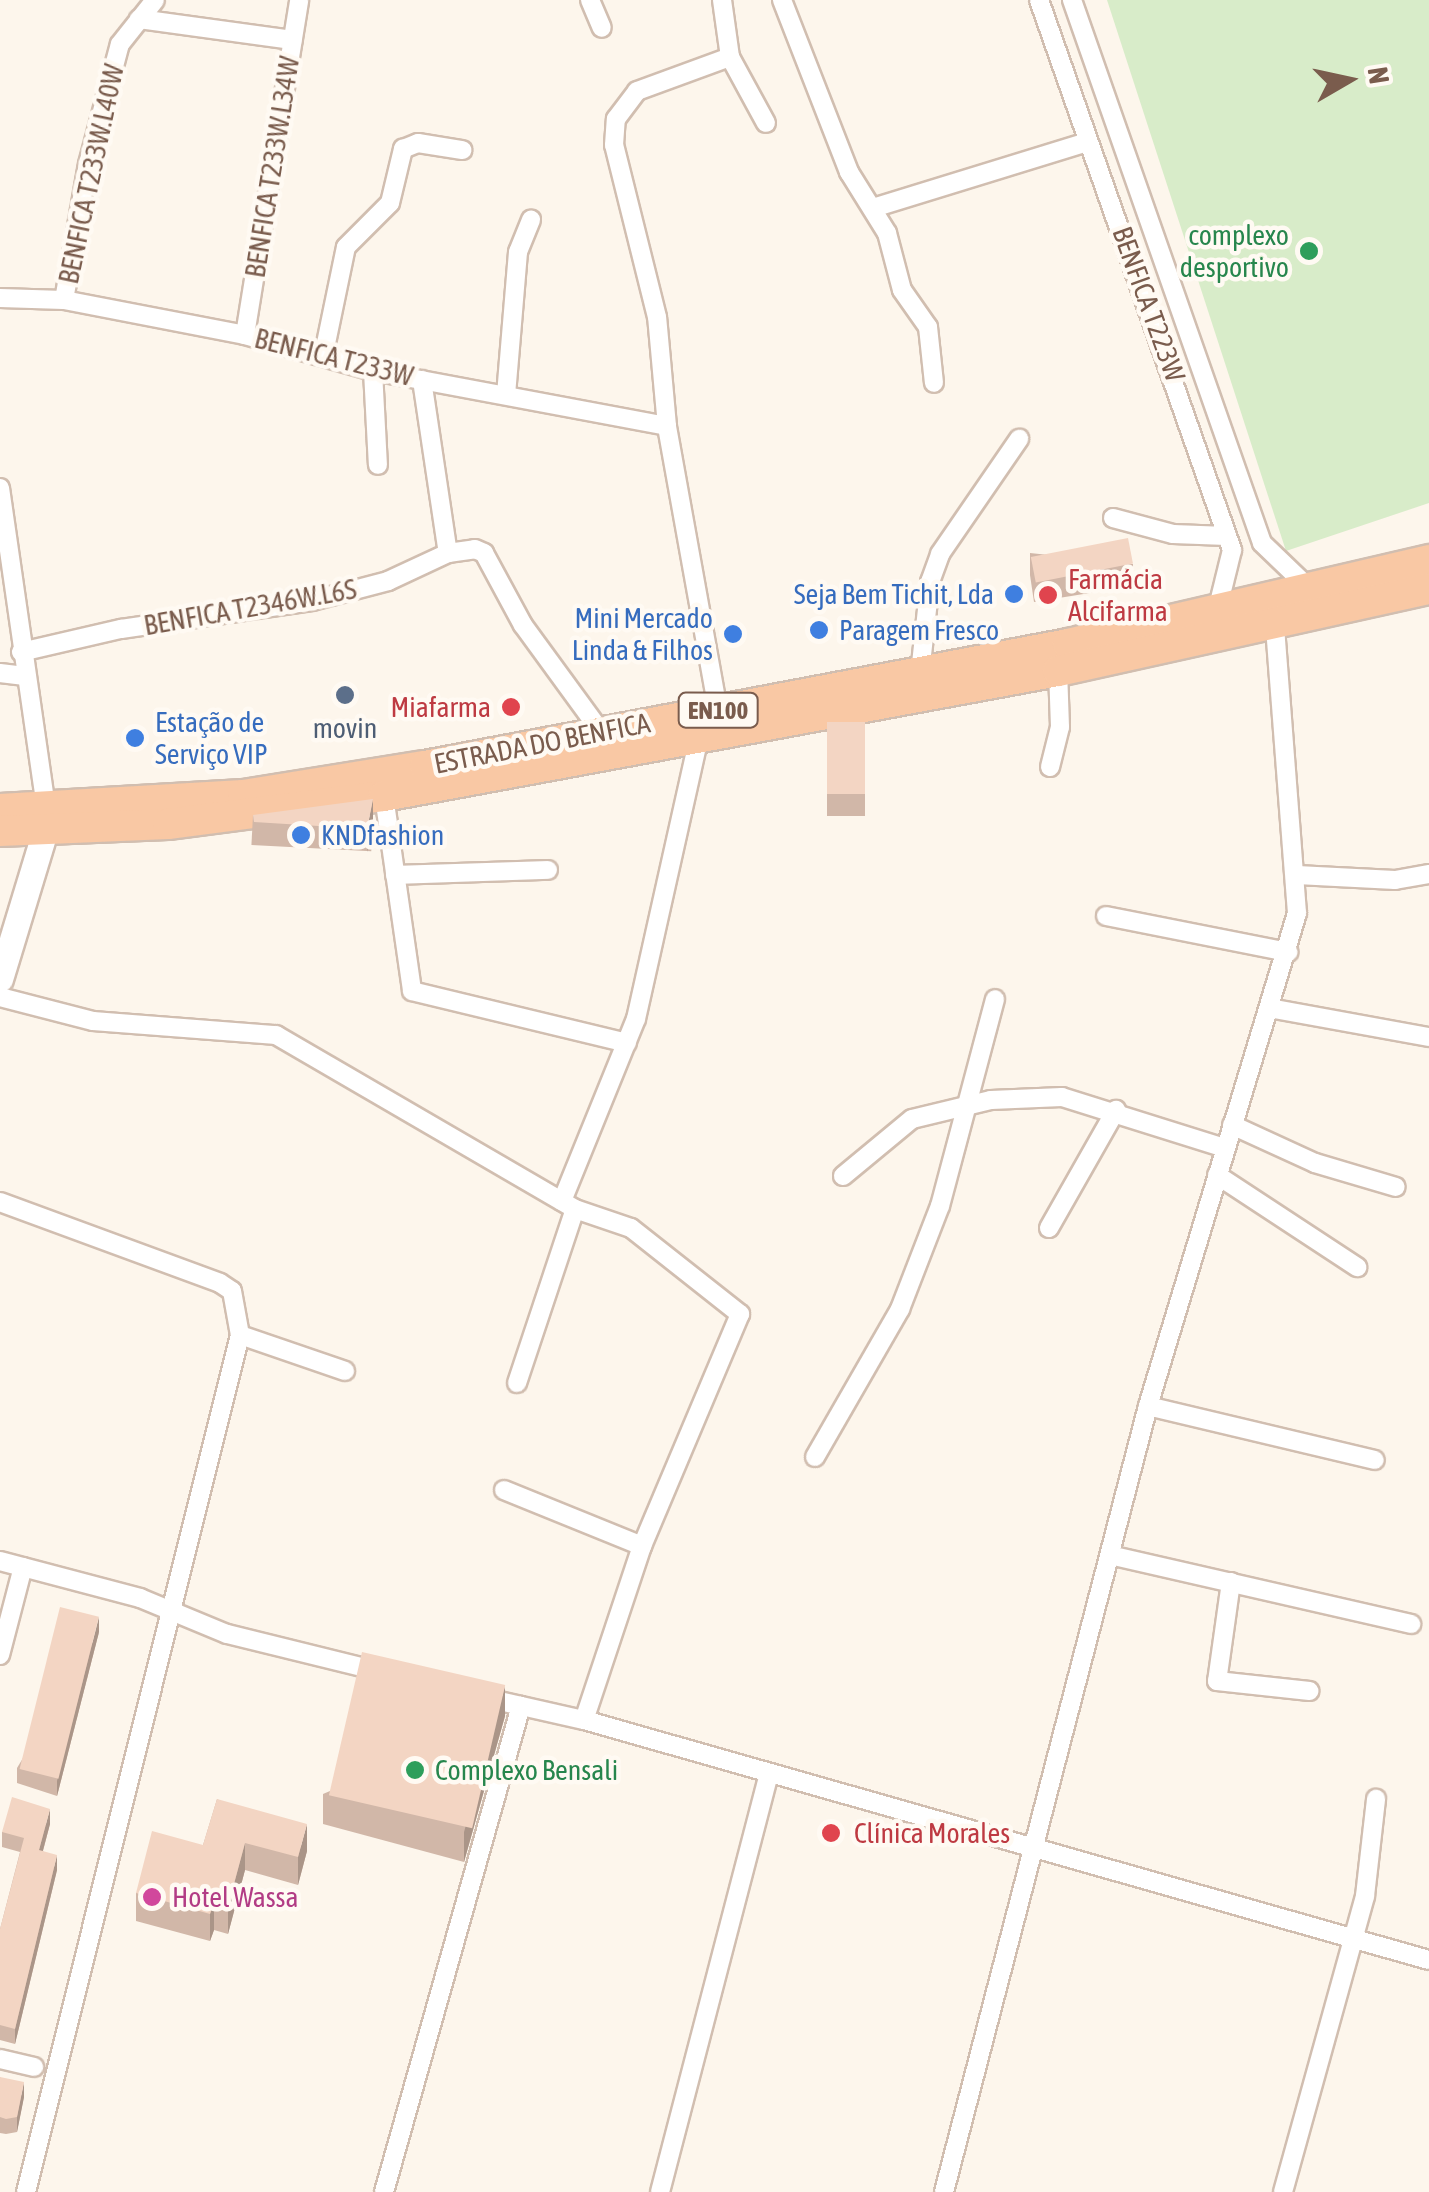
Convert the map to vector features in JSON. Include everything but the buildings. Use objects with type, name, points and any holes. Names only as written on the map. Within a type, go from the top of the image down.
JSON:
[{"type":"highway","name":"ESTRADA DO BENFICA","points":[[0,832],[45,819],[243,795],[920,673],[1217,611],[1429,560]]},
{"type":"highway","name":"ESTRADA DO BENFICA","points":[[0,808],[45,819],[168,824],[384,796],[1058,671],[1275,628],[1429,589]]},
{"type":"main road","points":[[0,979],[45,819]]},
{"type":"street","name":"BENFICA T233W.L40W","points":[[64,300],[88,164],[120,44],[155,0]]},
{"type":"street","name":"BENFICA T233W.L34W","points":[[245,334],[299,0]]},
{"type":"street","points":[[590,0],[602,28]]},
{"type":"street","points":[[722,0],[730,57],[766,123]]},
{"type":"street","points":[[782,0],[849,172],[873,208],[902,290],[928,328],[934,383]]},
{"type":"street","name":"BENFICA T223W","points":[[1039,0],[1227,536],[1230,564],[1217,611]]},
{"type":"street","points":[[1072,0],[1262,543],[1310,589]]},
{"type":"street","points":[[139,18],[293,40]]},
{"type":"street","points":[[718,710],[667,426],[657,317],[617,166],[616,119],[637,91],[730,57]]},
{"type":"street","points":[[873,208],[1088,142]]},
{"type":"street","points":[[324,353],[346,247],[390,203],[403,149],[418,143],[462,150]]},
{"type":"street","points":[[506,394],[518,252],[531,220]]},
{"type":"street","name":"BENFICA T233W","points":[[0,298],[64,300],[245,334],[324,353],[373,370],[667,426]]},
{"type":"street","points":[[373,370],[378,465]]},
{"type":"street","points":[[422,380],[448,553]]},
{"type":"street","points":[[920,673],[930,582],[981,488],[1019,439]]},
{"type":"street","points":[[0,488],[45,819]]},
{"type":"street","points":[[1113,518],[1173,534],[1227,536]]},
{"type":"street","name":"BENFICA T2346W.L6S","points":[[21,652],[121,629],[312,601],[388,581],[448,553],[475,550],[484,553],[524,625],[601,732]]},
{"type":"street","points":[[944,2192],[1114,1556],[1148,1406],[1222,1147],[1288,952],[1297,875],[1275,628]]},
{"type":"street","points":[[1050,767],[1060,727],[1058,671]]},
{"type":"street","points":[[0,672],[23,676]]},
{"type":"street","points":[[517,1384],[568,1205],[627,1042],[698,738]]},
{"type":"street","points":[[384,796],[412,991],[627,1042]]},
{"type":"street","points":[[395,874],[548,870]]},
{"type":"street","points":[[1297,875],[1394,880],[1429,874]]},
{"type":"street","points":[[1106,916],[1288,952]]},
{"type":"street","points":[[0,997],[93,1020],[276,1035],[568,1205],[631,1228],[740,1314],[642,1546],[584,1720]]},
{"type":"street","points":[[816,1457],[900,1309],[940,1206],[995,1000]]},
{"type":"street","points":[[1269,1008],[1429,1036]]},
{"type":"street","points":[[843,1176],[912,1118],[968,1110],[990,1100],[1062,1098],[1116,1110],[1222,1147]]},
{"type":"street","points":[[1049,1228],[1116,1110]]},
{"type":"street","points":[[1232,1125],[1314,1163],[1396,1187]]},
{"type":"street","points":[[1217,1174],[1357,1267]]},
{"type":"street","points":[[0,1202],[220,1283],[232,1292],[240,1335],[175,1612],[26,2192]]},
{"type":"street","points":[[240,1335],[345,1371]]},
{"type":"street","points":[[1148,1406],[1375,1460]]},
{"type":"street","points":[[504,1490],[642,1546]]},
{"type":"street","points":[[1114,1556],[1411,1624]]},
{"type":"street","points":[[0,1561],[175,1612],[227,1634],[392,1675]]},
{"type":"street","points":[[0,1655],[23,1567]]},
{"type":"street","points":[[1230,1582],[1217,1681],[1308,1691]]},
{"type":"street","points":[[466,1693],[584,1720],[768,1776],[1429,1960]]},
{"type":"street","points":[[384,2192],[520,1706]]},
{"type":"street","points":[[660,2192],[768,1776]]},
{"type":"street","points":[[1282,2192],[1365,1896],[1376,1800]]},
{"type":"street","points":[[0,2060],[34,2066]]},
{"type":"green space","name":"complexo desportivo","points":[[1107,0],[1429,0],[1429,503],[1286,551]]},
{"type":"place","name":"complexo desportivo","points":[[1309,251]]},
{"type":"place","name":"Seja Bem Tichit, Lda","points":[[1014,594]]},
{"type":"place","name":"Farmácia Alcifarma","points":[[1048,595]]},
{"type":"place","name":"Paragem Fresco","points":[[819,630]]},
{"type":"place","name":"Mini Mercado Linda & Filhos","points":[[733,634]]},
{"type":"place","name":"movin","points":[[345,695]]},
{"type":"place","name":"Miafarma","points":[[511,707]]},
{"type":"place","name":"Estação de Serviço VIP","points":[[135,738]]},
{"type":"place","name":"KNDfashion","points":[[301,835]]},
{"type":"place","name":"Complexo Bensali","points":[[415,1770]]},
{"type":"place","name":"Clínica Morales","points":[[831,1833]]},
{"type":"place","name":"Hotel Wassa","points":[[152,1897]]}]
